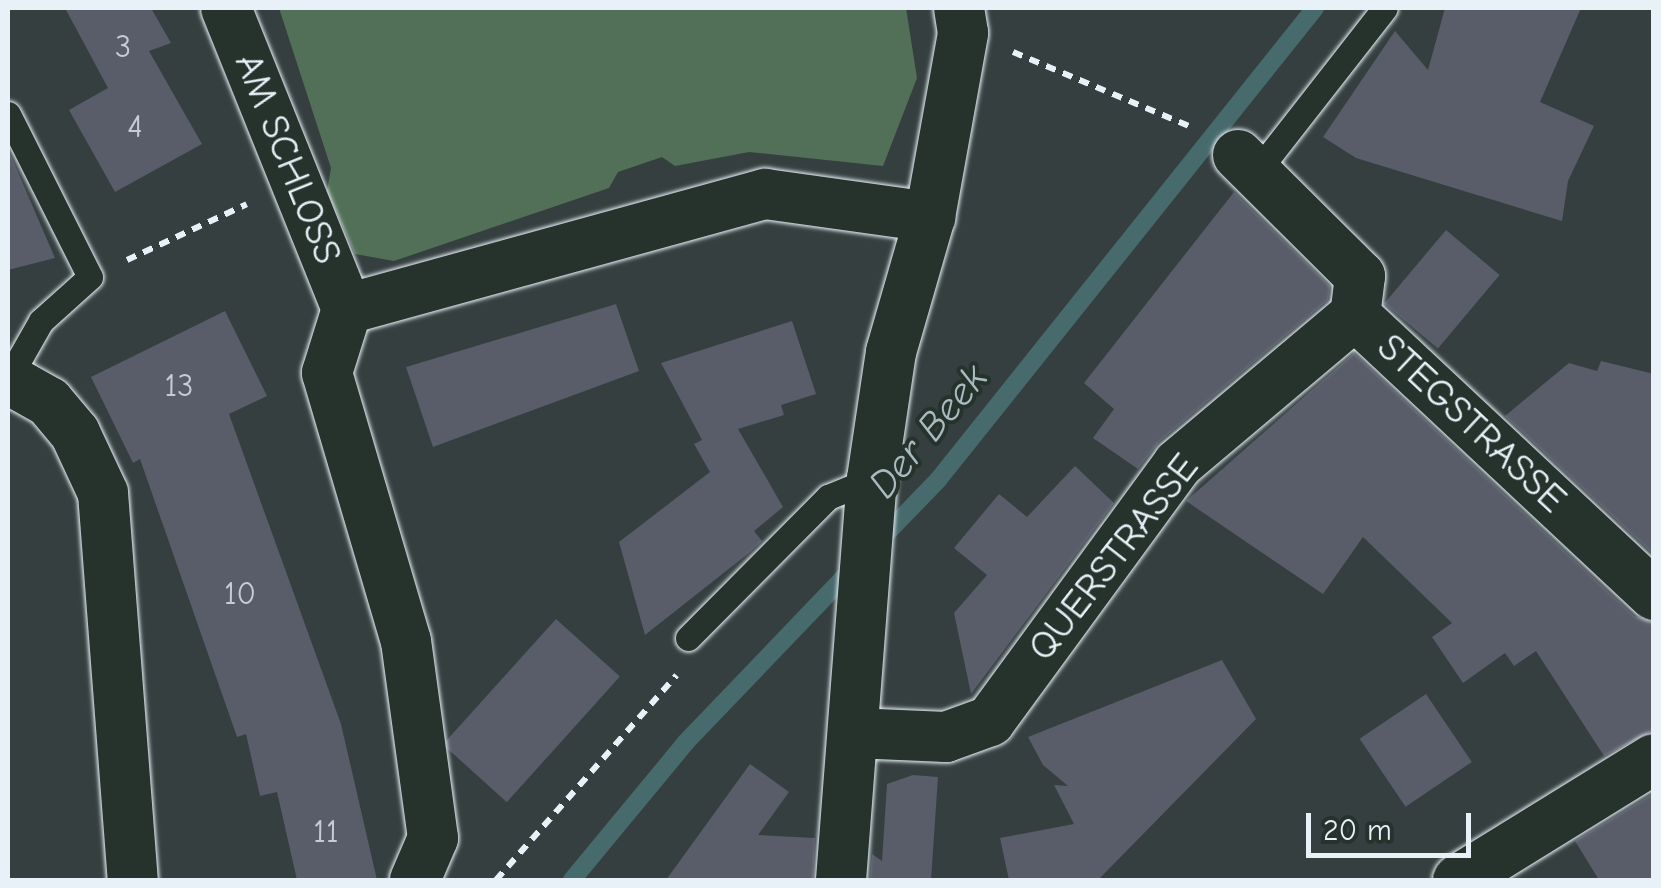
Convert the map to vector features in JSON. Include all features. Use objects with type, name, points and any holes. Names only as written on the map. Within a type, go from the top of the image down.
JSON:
[{"type":"street","name":"AM SCHLOSS","points":[[226,8],[347,310]]},
{"type":"street","points":[[841,880],[872,488],[891,352],[930,217],[961,20]]},
{"type":"street","name":"STEGSTRASSE","points":[[1248,162],[1360,276],[1355,315],[1654,595]]},
{"type":"street","points":[[416,880],[433,838],[406,641],[328,373],[347,310],[764,194],[930,217]]},
{"type":"street","name":"QUERSTRASSE","points":[[854,733],[946,736],[990,721],[1178,464],[1355,315]]},
{"type":"street","points":[[8,379],[49,402],[76,433],[103,493],[133,880]]},
{"type":"street","points":[[1458,880],[1654,759]]},
{"type":"lane","points":[[1248,162],[1386,8]]},
{"type":"lane","points":[[8,114],[90,278],[41,322],[8,379]]},
{"type":"lane","points":[[688,638],[828,497],[872,488]]},
{"type":"path","points":[[961,20],[1172,114]]},
{"type":"path","points":[[143,253],[206,220]]},
{"type":"path","points":[[496,880],[688,663],[688,638]]},
{"type":"green space","points":[[279,8],[906,8],[917,78],[883,166],[749,152],[675,166],[662,157],[618,172],[609,188],[394,261],[355,254],[327,191],[331,168]]},
{"type":"building","points":[[65,8],[151,8],[171,43],[149,51],[202,144],[115,192],[69,110],[108,88]]},
{"type":"building","points":[[1445,8],[1581,8],[1540,102],[1594,126],[1568,181],[1562,221],[1356,158],[1323,137],[1395,31],[1428,70]]},
{"type":"building","points":[[8,149],[55,258],[8,270]]},
{"type":"building","points":[[1234,192],[1330,286],[1328,300],[1159,442],[1138,469],[1093,438],[1114,409],[1084,383]]},
{"type":"building","points":[[1446,230],[1500,275],[1438,349],[1384,304]]},
{"type":"building","points":[[616,304],[639,371],[433,447],[406,367]]},
{"type":"building","points":[[225,311],[267,396],[229,414],[341,724],[377,880],[297,880],[277,792],[260,796],[246,734],[237,737],[140,459],[133,463],[91,377]]},
{"type":"building","points":[[792,321],[816,394],[781,405],[784,415],[738,429],[783,507],[754,531],[762,541],[645,635],[619,542],[710,472],[694,444],[702,440],[661,363]]},
{"type":"building","points":[[1354,353],[1634,616],[1654,623],[1654,730],[1604,756],[1536,651],[1514,666],[1505,653],[1463,683],[1432,637],[1452,623],[1363,537],[1323,594],[1186,501]]},
{"type":"building","points":[[1601,361],[1654,374],[1654,555],[1505,416],[1569,363],[1597,371]]},
{"type":"building","points":[[1075,466],[1114,503],[971,694],[954,613],[987,575],[954,548],[999,494],[1027,517]]},
{"type":"building","points":[[556,619],[620,677],[507,802],[443,745]]},
{"type":"building","points":[[1222,660],[1256,719],[1098,880],[1009,880],[1000,838],[1074,824],[1054,785],[1068,786],[1043,765],[1028,737]]},
{"type":"building","points":[[1426,694],[1472,762],[1406,807],[1360,739]]},
{"type":"building","points":[[750,764],[789,792],[758,835],[815,838],[813,880],[666,880]]},
{"type":"building","points":[[913,775],[938,777],[931,880],[870,880],[872,854],[882,861],[887,784]]},
{"type":"building","points":[[1654,793],[1654,880],[1599,880],[1575,841]]},
{"type":"waterway","name":"Der Beek","points":[[877,543],[938,480],[1315,8]]},
{"type":"waterway","name":"Der Beek","points":[[572,880],[686,742],[852,569]]}]
